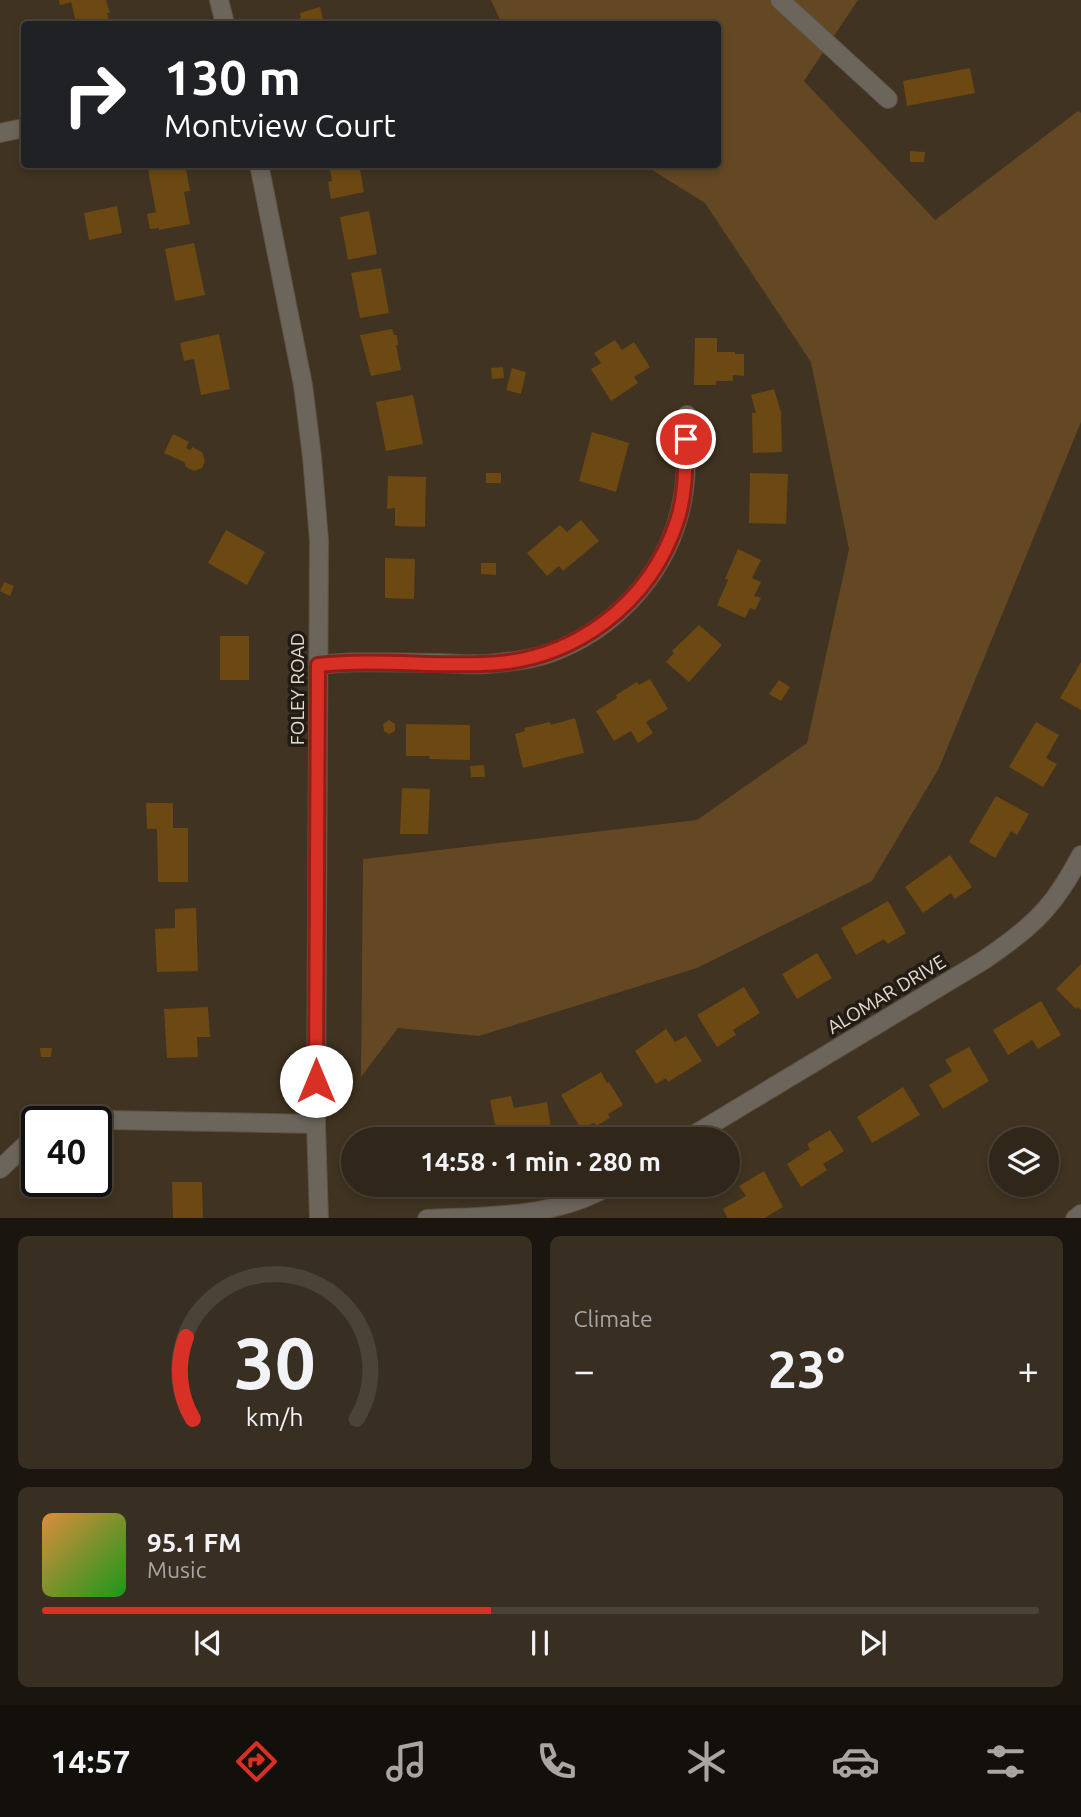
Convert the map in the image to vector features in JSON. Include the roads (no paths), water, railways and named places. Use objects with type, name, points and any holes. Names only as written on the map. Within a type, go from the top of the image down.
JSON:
[{"type":"street","points":[[219,0],[224,21]]},
{"type":"street","points":[[780,0],[888,99]]},
{"type":"street","points":[[0,133],[21,129]]},
{"type":"street","name":"FOLEY ROAD","points":[[260,168],[303,385],[318,540],[316,1124],[319,1218]]},
{"type":"street","points":[[318,665],[348,662],[484,664],[520,661],[550,653],[580,639],[608,621],[633,599],[653,573],[668,546],[679,516],[685,486],[687,415]]},
{"type":"street","name":"ALOMAR DRIVE","points":[[707,1127],[1013,940],[1040,915],[1061,890],[1081,855]]},
{"type":"street","points":[[112,1119],[316,1124]]},
{"type":"street","points":[[0,1169],[21,1149]]},
{"type":"street","points":[[453,1218],[537,1212],[586,1197]]}]
